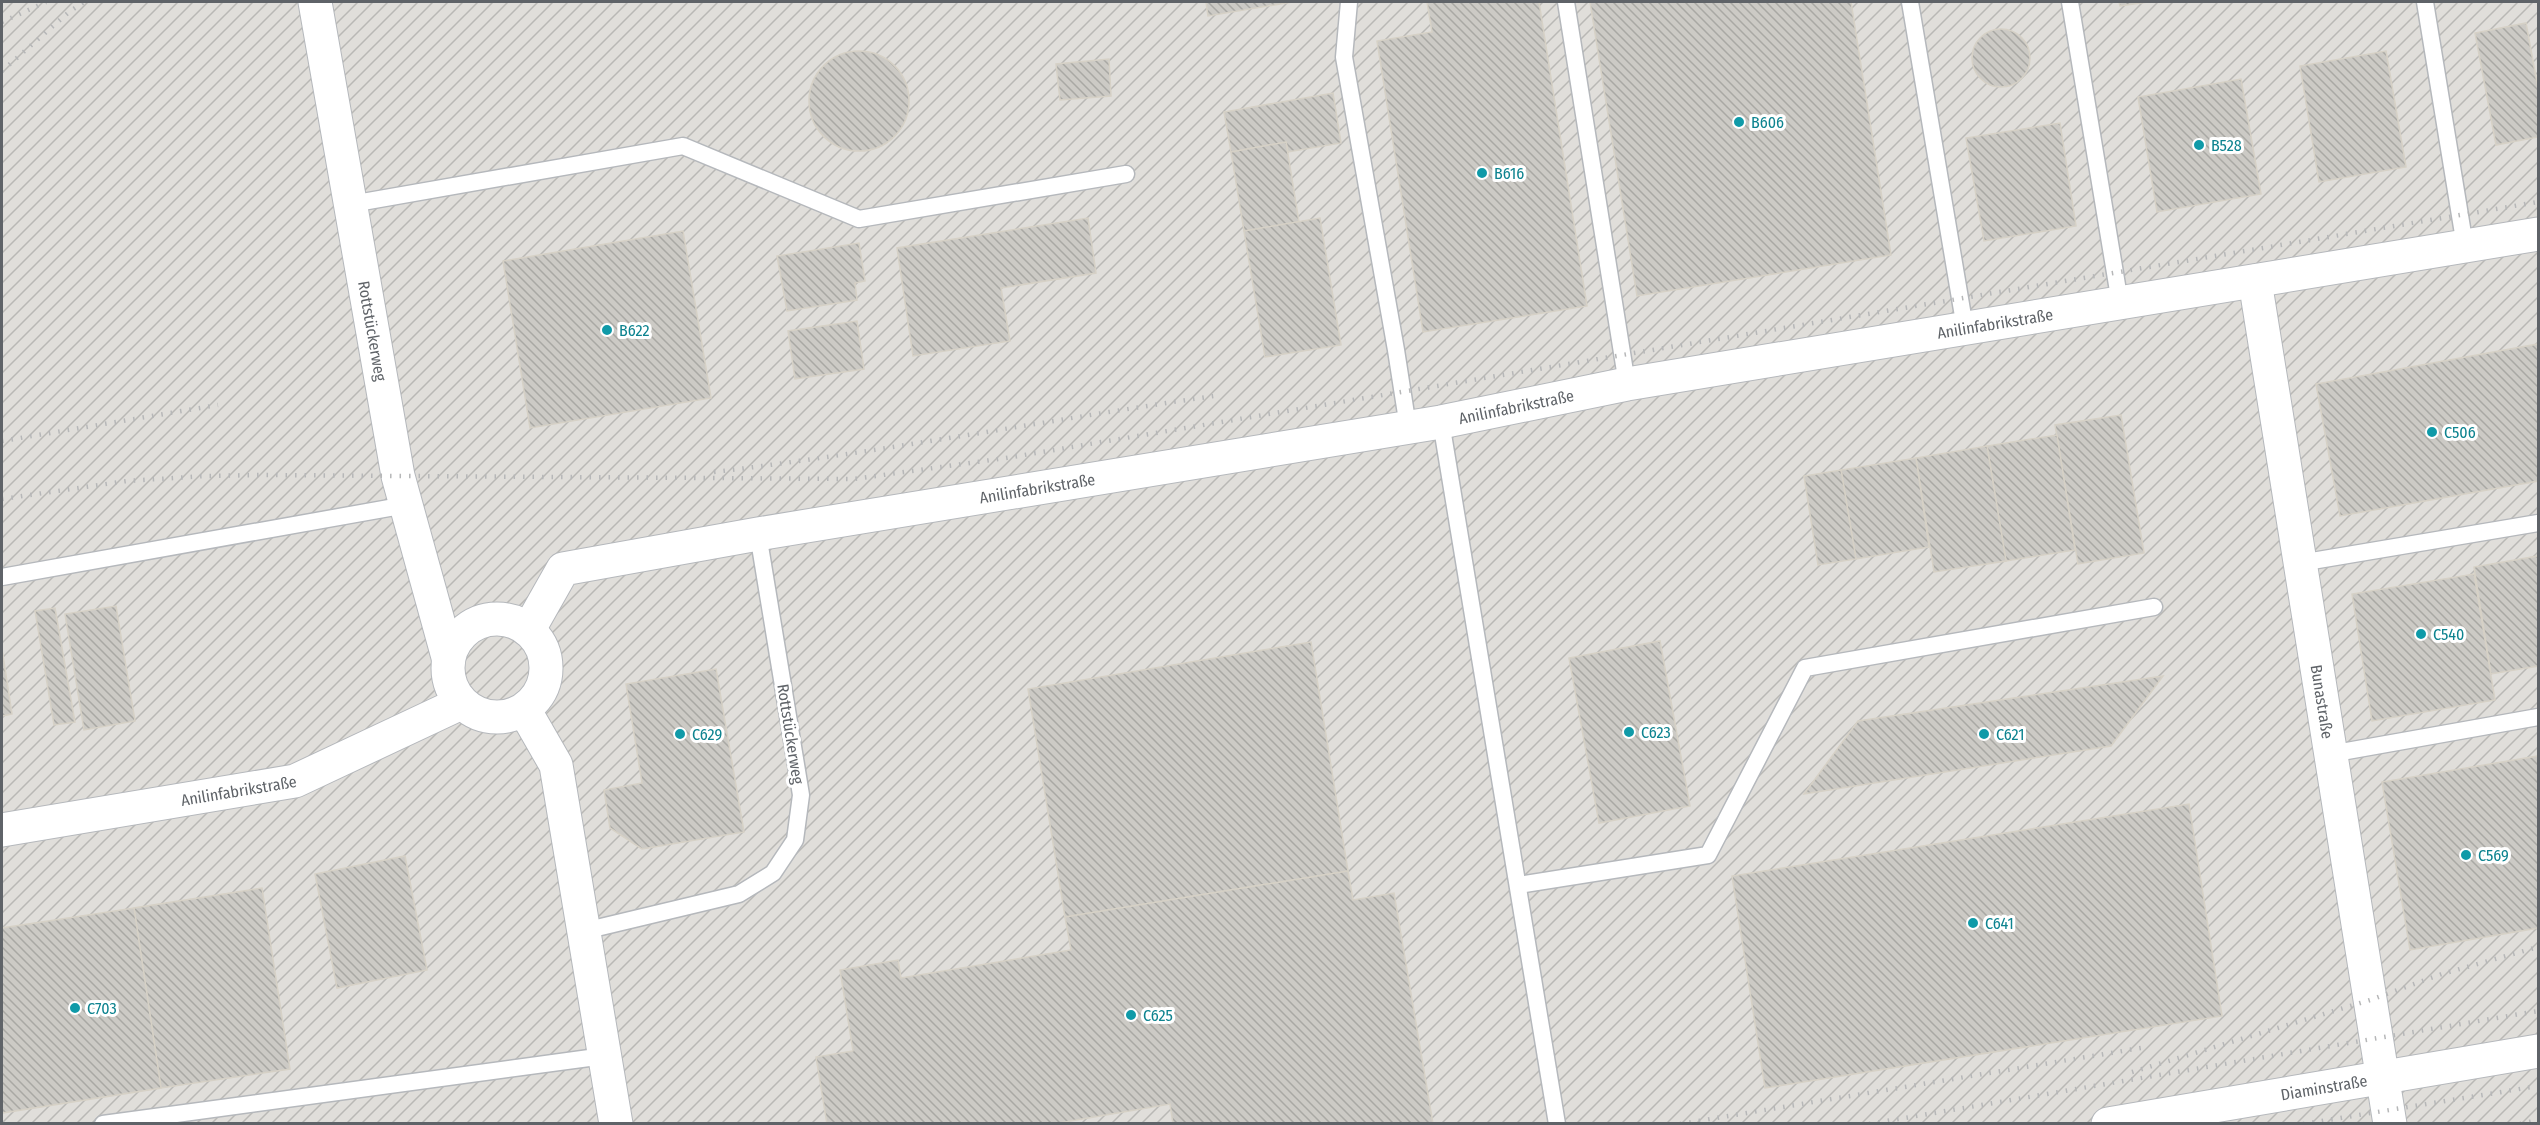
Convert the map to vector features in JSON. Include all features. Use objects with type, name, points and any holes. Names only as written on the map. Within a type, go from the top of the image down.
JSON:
[{"type":"street","name":"Rottstückerweg","points":[[315,2],[398,476],[448,657]]},
{"type":"street","name":"Anilinfabrikstraße","points":[[529,629],[563,569],[758,534],[1442,422],[1627,384],[2538,234]]},
{"type":"street","name":"Bunastraße","points":[[2255,280],[2390,1124]]},
{"type":"street","points":[[491,618],[511,620],[529,629],[543,648],[548,671],[541,694],[525,711],[503,719],[480,716],[461,704],[449,682],[448,657],[456,639],[472,625],[491,618]]},
{"type":"street","name":"Anilinfabrikstraße","points":[[2,830],[295,781],[461,704]]},
{"type":"street","points":[[525,711],[556,765],[616,1124]]},
{"type":"street","name":"Diaminstraße","points":[[2108,1124],[2538,1051]]},
{"type":"lane","points":[[1349,2],[1344,57],[1408,427]]},
{"type":"lane","points":[[1566,2],[1627,384]]},
{"type":"lane","points":[[1910,2],[1965,328]]},
{"type":"lane","points":[[2070,2],[2120,303]]},
{"type":"lane","points":[[2425,2],[2465,246]]},
{"type":"lane","points":[[351,204],[683,146],[859,219],[1126,174]]},
{"type":"lane","points":[[1442,422],[1557,1124]]},
{"type":"lane","points":[[2,577],[406,505]]},
{"type":"lane","points":[[2300,563],[2538,523]]},
{"type":"lane","name":"Rottstückerweg","points":[[584,931],[739,894],[772,873],[795,840],[801,795],[758,534]]},
{"type":"lane","points":[[1518,885],[1708,855],[1805,668],[2154,607]]},
{"type":"lane","points":[[2330,754],[2538,717]]},
{"type":"lane","points":[[102,1124],[604,1056]]},
{"type":"shaded area","points":[[2,2],[2538,2],[2538,1123],[2,1123]]},
{"type":"building","points":[[1206,2],[1292,2],[1208,16]]},
{"type":"building","name":"B616","points":[[1427,2],[1539,2],[1587,306],[1423,332],[1377,41],[1432,32]]},
{"type":"building","name":"B606","points":[[1590,2],[1851,2],[1891,255],[1637,296]]},
{"type":"building","points":[[2119,2],[2148,2],[2120,6]]},
{"type":"building","points":[[2526,23],[2538,88],[2538,137],[2496,145],[2475,33]]},
{"type":"building","points":[[2001,29],[2012,31],[2022,37],[2028,47],[2030,58],[2028,69],[2022,79],[2012,85],[2001,87],[1990,85],[1980,79],[1974,69],[1972,58],[1974,47],[1980,37],[1990,31]]},
{"type":"building","points":[[859,51],[878,55],[894,66],[905,82],[909,101],[905,120],[894,136],[878,147],[859,151],[840,147],[824,136],[813,120],[809,101],[813,82],[824,66],[840,55]]},
{"type":"building","points":[[2386,51],[2406,167],[2319,182],[2300,66]]},
{"type":"building","points":[[1109,59],[1111,96],[1060,100],[1056,64]]},
{"type":"building","name":"B528","points":[[2241,79],[2261,194],[2157,212],[2138,97]]},
{"type":"building","points":[[1333,93],[1341,143],[1288,152],[1286,142],[1231,152],[1224,112]]},
{"type":"building","points":[[2060,123],[2076,226],[1984,241],[1966,138]]},
{"type":"building","points":[[1286,142],[1299,222],[1244,231],[1231,152]]},
{"type":"building","points":[[1088,218],[1096,273],[1001,288],[1010,341],[913,356],[897,248]]},
{"type":"building","points":[[1320,218],[1341,345],[1265,357],[1244,231]]},
{"type":"building","name":"B622","points":[[683,231],[711,398],[530,428],[503,261]]},
{"type":"building","points":[[859,243],[865,281],[855,283],[857,300],[787,311],[777,256]]},
{"type":"building","points":[[857,321],[864,369],[795,379],[788,331]]},
{"type":"building","name":"C506","points":[[2538,344],[2538,481],[2340,516],[2316,384]]},
{"type":"building","points":[[2121,415],[2144,553],[2078,564],[2055,425]]},
{"type":"building","points":[[2057,435],[2075,550],[2006,561],[1987,446]]},
{"type":"building","points":[[1987,446],[2006,561],[1934,572],[1916,458]]},
{"type":"building","points":[[1916,458],[1929,547],[1856,559],[1841,470]]},
{"type":"building","points":[[1841,470],[1856,559],[1818,565],[1804,476]]},
{"type":"building","points":[[2538,556],[2538,666],[2491,674],[2474,567]]},
{"type":"building","name":"C540","points":[[2474,574],[2495,700],[2372,721],[2352,594]]},
{"type":"building","points":[[116,606],[135,721],[84,730],[65,614]]},
{"type":"building","points":[[55,608],[75,722],[54,725],[35,611]]},
{"type":"building","name":"C623","points":[[1660,641],[1690,806],[1599,823],[1569,658]]},
{"type":"building","points":[[1311,642],[1348,871],[1065,917],[1028,689]]},
{"type":"building","points":[[2,649],[12,714],[2,716]]},
{"type":"building","name":"C629","points":[[716,669],[744,832],[642,849],[610,828],[604,790],[642,783],[626,684]]},
{"type":"building","name":"C621","points":[[2163,676],[2111,746],[1804,794],[1858,721]]},
{"type":"building","name":"C569","points":[[2538,756],[2538,928],[2410,950],[2382,782]]},
{"type":"building","name":"C641","points":[[2189,804],[2222,1016],[1765,1088],[1732,876]]},
{"type":"building","points":[[405,856],[427,970],[337,988],[315,874]]},
{"type":"building","name":"C625","points":[[1348,871],[1353,900],[1394,893],[1433,1124],[1173,1124],[1170,1104],[1053,1124],[827,1124],[816,1057],[853,1051],[840,970],[898,960],[901,978],[1071,950],[1065,917]]},
{"type":"building","name":"C703","points":[[262,888],[290,1069],[161,1088],[134,908]]},
{"type":"building","name":"C703","points":[[134,908],[161,1088],[2,1113],[2,928]]},
{"type":"railway","points":[[2,22],[46,2]]},
{"type":"railway","points":[[2,71],[69,12],[84,2]]},
{"type":"railway","points":[[2,499],[127,481],[205,476],[854,479],[1006,458],[2538,202]]},
{"type":"railway","points":[[714,472],[841,455],[1221,395]]},
{"type":"railway","points":[[2,441],[218,405]]},
{"type":"railway","points":[[2132,1072],[2370,1000],[2442,974],[2538,947]]},
{"type":"railway","points":[[1869,1124],[2538,1011]]},
{"type":"railway","points":[[1680,1124],[2141,1048]]},
{"type":"railway","points":[[2303,1124],[2538,1086]]},
{"type":"railway","points":[[2520,1124],[2538,1120]]},
{"type":"place","name":"B606","points":[[1739,122]]},
{"type":"place","name":"B528","points":[[2199,145]]},
{"type":"place","name":"B616","points":[[1482,173]]},
{"type":"place","name":"B622","points":[[607,330]]},
{"type":"place","name":"C506","points":[[2432,432]]},
{"type":"place","name":"C540","points":[[2421,634]]},
{"type":"place","name":"C623","points":[[1629,732]]},
{"type":"place","name":"C629","points":[[680,734]]},
{"type":"place","name":"C621","points":[[1984,734]]},
{"type":"place","name":"C569","points":[[2466,855]]},
{"type":"place","name":"C641","points":[[1973,923]]},
{"type":"place","name":"C703","points":[[75,1008]]},
{"type":"place","name":"C625","points":[[1131,1015]]}]
